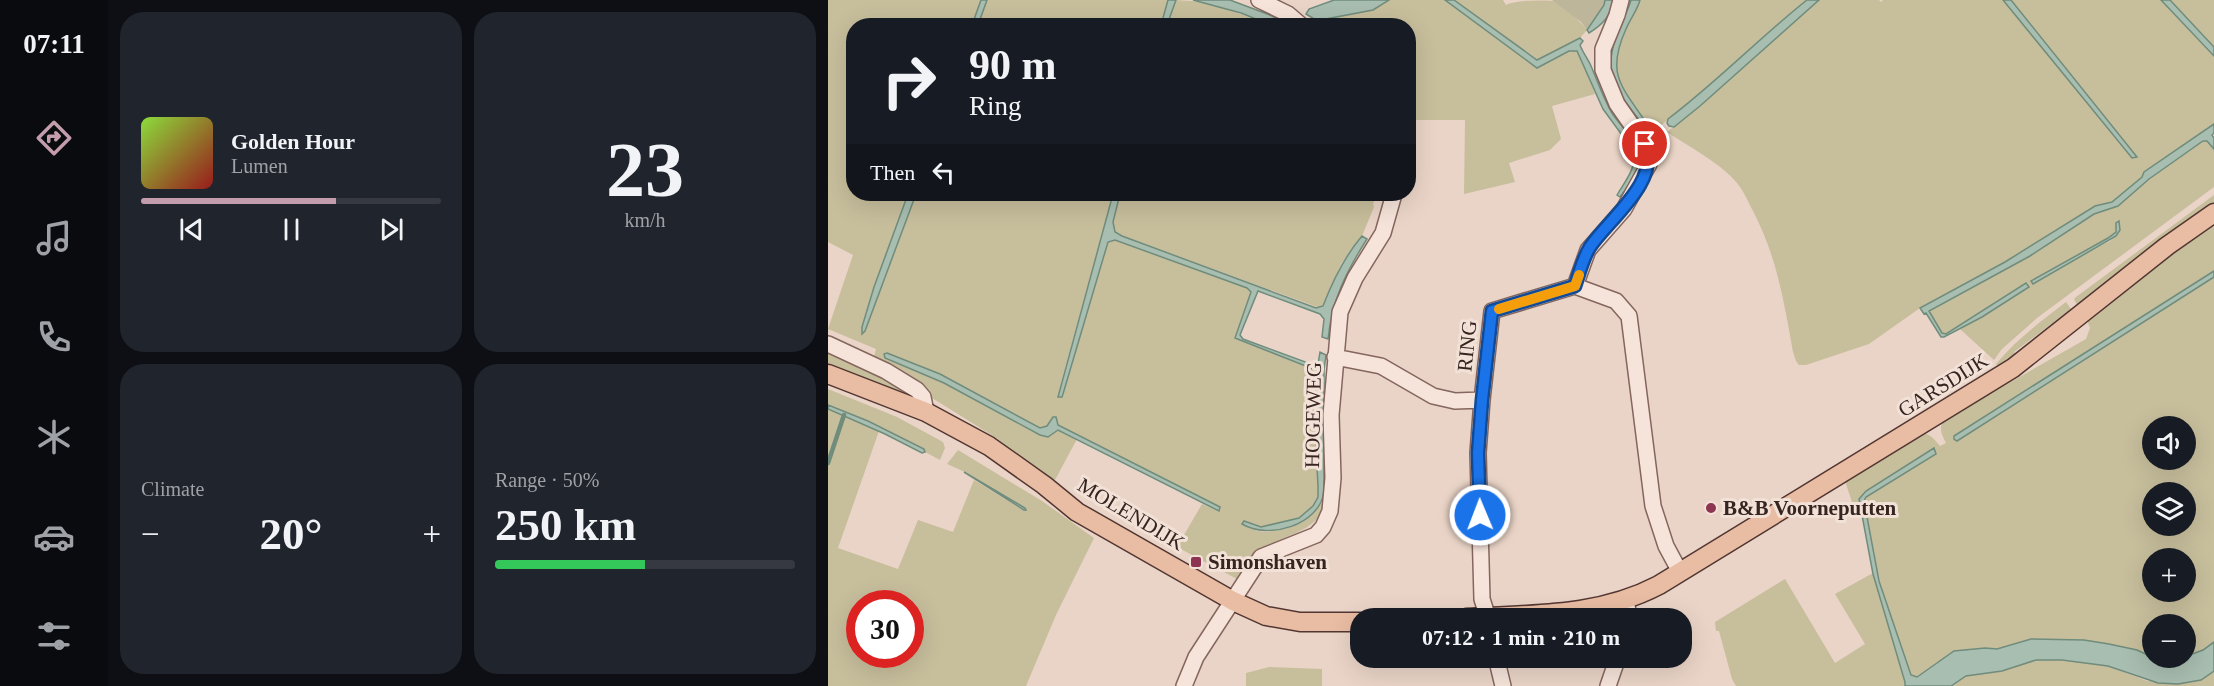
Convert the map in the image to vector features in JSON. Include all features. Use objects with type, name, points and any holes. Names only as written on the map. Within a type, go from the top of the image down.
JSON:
[{"type":"main road","name":"GARSDIJK","points":[[1680,572],[2013,368],[2167,246],[2214,213]]},
{"type":"main road","name":"MOLENDIJK","points":[[828,374],[927,412],[988,446],[1044,485],[1077,512],[1233,601],[1266,616],[1300,622],[1350,622]]},
{"type":"main road","points":[[1593,608],[1641,594],[1680,572]]},
{"type":"street","points":[[1259,0],[1293,18]]},
{"type":"street","points":[[1621,0],[1603,49],[1603,70],[1617,104],[1650,154],[1649,164],[1624,208],[1588,250],[1575,286],[1616,301],[1629,316],[1653,506],[1666,546],[1680,572]]},
{"type":"street","name":"HOGEWEG","points":[[1233,601],[1260,557],[1316,535],[1323,528],[1330,511],[1334,478],[1331,415],[1340,312],[1355,278],[1383,233],[1392,201]]},
{"type":"street","name":"RING","points":[[1485,608],[1482,599],[1478,453],[1492,311],[1575,286]]},
{"type":"street","points":[[828,344],[886,371],[917,390],[923,397],[927,412]]},
{"type":"street","points":[[1335,357],[1380,366],[1433,396],[1455,401],[1482,400]]},
{"type":"street","points":[[1626,599],[1627,608]]},
{"type":"street","points":[[1184,686],[1196,657],[1233,601]]},
{"type":"street","points":[[1499,668],[1503,686]]},
{"type":"street","points":[[1608,686],[1614,668]]},
{"type":"shaded area","points":[[828,0],[981,0],[975,18],[846,18],[846,201],[905,201],[874,287],[862,333],[865,331],[913,201],[1111,201],[1059,390],[1108,242],[1115,240],[1247,288],[1251,292],[1236,338],[1316,370],[1314,410],[1318,497],[1313,506],[1299,518],[1261,527],[1245,521],[1257,531],[1268,532],[1294,525],[1314,511],[1323,500],[1327,501],[1322,512],[1306,528],[1262,548],[1253,555],[1237,579],[1177,547],[1202,504],[1217,511],[1058,425],[1056,417],[1053,417],[1047,426],[1040,428],[940,374],[887,353],[884,354],[885,358],[944,383],[1004,416],[1053,434],[1058,430],[1077,439],[1055,480],[1039,472],[998,439],[932,398],[917,385],[876,361],[874,357],[876,349],[828,329],[853,255],[828,242]]},
{"type":"shaded area","points":[[981,0],[987,0],[981,18],[975,18]]},
{"type":"shaded area","points":[[987,0],[1168,0],[1163,18],[981,18]]},
{"type":"shaded area","points":[[1168,0],[1176,0],[1170,18],[1163,18]]},
{"type":"shaded area","points":[[1176,0],[1206,2],[1251,18],[1170,18]]},
{"type":"shaded area","points":[[1193,0],[1230,0],[1275,18],[1254,18]]},
{"type":"shaded area","points":[[1334,0],[1389,0],[1373,10],[1331,18],[1313,18],[1306,14],[1309,9]]},
{"type":"shaded area","points":[[1389,0],[1445,0],[1537,68],[1569,51],[1577,51],[1595,94],[1552,106],[1561,139],[1550,150],[1509,163],[1515,182],[1464,194],[1465,120],[1416,120],[1416,18],[1330,18],[1382,5]]},
{"type":"shaded area","points":[[1445,0],[1454,0],[1537,60],[1580,38],[1583,41],[1580,45],[1606,102],[1638,150],[1639,162],[1636,173],[1620,197],[1617,195],[1634,162],[1633,150],[1603,109],[1577,51],[1569,51],[1537,68]]},
{"type":"shaded area","points":[[1454,0],[1503,0],[1506,5],[1522,1],[1554,1],[1572,14],[1587,30],[1580,38],[1538,60]]},
{"type":"shaded area","points":[[1552,0],[1605,0],[1587,30],[1581,22]]},
{"type":"shaded area","points":[[1605,0],[1614,0],[1611,11],[1602,23],[1589,33],[1587,30]]},
{"type":"shaded area","points":[[1624,0],[1631,0],[1613,45],[1611,69],[1617,89],[1640,121],[1643,118],[1618,76],[1617,55],[1620,43],[1640,0],[1807,0],[1660,126],[1649,118],[1637,127],[1614,88],[1607,67],[1609,45]]},
{"type":"shaded area","points":[[1631,0],[1640,0],[1620,43],[1617,67],[1622,86],[1643,118],[1640,121],[1617,89],[1611,69],[1613,45]]},
{"type":"shaded area","points":[[1807,0],[1819,0],[1700,106],[1674,127],[1669,126],[1668,119]]},
{"type":"shaded area","points":[[1819,0],[1879,0],[1881,2],[1883,0],[2003,0],[2039,42],[2011,0],[2161,0],[2214,56],[2214,124],[2144,172],[2142,177],[2112,202],[2095,206],[2005,262],[1920,308],[1869,344],[1806,365],[1799,365],[1793,352],[1774,263],[1761,228],[1744,193],[1723,169],[1667,132],[1700,106]]},
{"type":"shaded area","points":[[2003,0],[2011,0],[2137,157],[2132,158]]},
{"type":"shaded area","points":[[2161,0],[2170,0],[2214,47],[2214,56]]},
{"type":"shaded area","points":[[2170,0],[2214,0],[2214,47]]},
{"type":"shaded area","points":[[2214,124],[2212,135],[2214,149],[2207,141],[2203,141],[2149,179],[2118,206],[2094,214],[2030,256],[1929,311],[1942,333],[1946,334],[2026,283],[2029,287],[1982,317],[1941,337],[1926,313],[1924,314],[1920,308],[2005,262],[2095,206],[2112,202],[2142,177],[2144,172]]},
{"type":"shaded area","points":[[2204,141],[2207,141],[2214,149],[2214,187],[2037,318],[2002,349],[1994,360],[1960,329],[2028,287],[2027,283],[1946,334],[1942,334],[1929,311],[2030,256],[2094,214],[2118,206],[2149,179]],"holes":[[[2116,223],[2120,230],[2110,241],[2031,281],[2108,238],[2116,232]]]},
{"type":"shaded area","points":[[2214,195],[2214,204],[2077,305],[2074,299],[2076,297]]},
{"type":"shaded area","points":[[905,201],[913,201],[862,334],[874,287]]},
{"type":"shaded area","points":[[1111,201],[1118,201],[1113,222],[1115,232],[1122,236],[1316,308],[1323,306],[1350,252],[1362,236],[1367,239],[1341,287],[1328,339],[1322,337],[1324,319],[1320,314],[1258,291],[1240,335],[1243,339],[1316,366],[1320,352],[1326,355],[1324,492],[1320,504],[1303,521],[1278,530],[1253,529],[1242,524],[1244,521],[1261,527],[1299,518],[1313,506],[1318,497],[1314,410],[1316,370],[1235,338],[1251,292],[1247,288],[1115,240],[1108,242],[1063,394],[1062,397],[1058,397]]},
{"type":"shaded area","points":[[1118,201],[1374,201],[1362,236],[1341,264],[1323,306],[1320,308],[1122,236],[1115,232],[1113,222]]},
{"type":"shaded area","points":[[2119,221],[2120,230],[2116,236],[2033,284],[2031,281],[2108,238],[2116,232],[2116,223]]},
{"type":"shaded area","points":[[2214,222],[2214,271],[1954,436],[1957,441],[2214,277],[2214,642],[2196,653],[2196,614],[2142,614],[2142,652],[2084,640],[2031,639],[1997,649],[1985,648],[1937,662],[1916,677],[1911,675],[1879,581],[1864,501],[1866,497],[1935,451],[1933,448],[1866,491],[1859,499],[1860,503],[1853,505],[1845,481],[1921,433],[1930,436],[1940,446],[1946,443],[1941,429],[1944,420],[2086,339],[2090,328],[2087,320]]},
{"type":"shaded area","points":[[2214,271],[2214,277],[1957,441],[1954,439],[1954,436]]},
{"type":"shaded area","points":[[2066,302],[2071,309],[2014,352],[2016,355],[1999,368],[1996,364],[2012,347]]},
{"type":"shaded area","points":[[828,349],[916,393],[913,398],[828,365]]},
{"type":"shaded area","points":[[887,353],[940,374],[1040,428],[1047,426],[1053,417],[1056,417],[1058,425],[1220,507],[1219,511],[1058,430],[1048,437],[1040,435],[944,383],[885,358],[884,354]]},
{"type":"shaded area","points":[[828,389],[897,417],[943,442],[945,448],[940,460],[925,452],[924,449],[868,421],[828,405]]},
{"type":"shaded area","points":[[828,405],[868,421],[924,449],[925,452],[922,453],[828,409]]},
{"type":"shaded area","points":[[828,409],[879,431],[838,548],[898,569],[918,520],[953,532],[974,480],[1025,510],[965,472],[947,464],[958,450],[1042,501],[1094,538],[1056,615],[1026,686],[828,686]]},
{"type":"shaded area","points":[[1934,448],[1936,454],[1866,497],[1864,501],[1879,581],[1911,675],[1917,677],[1954,651],[1997,649],[2031,639],[2084,640],[2137,650],[2142,652],[2142,668],[2196,668],[2196,653],[2214,642],[2214,671],[2201,680],[2178,684],[2158,683],[2108,666],[2062,660],[2036,660],[2002,671],[1966,676],[1951,686],[1905,686],[1873,574],[1859,499],[1866,491]]},
{"type":"shaded area","points":[[964,472],[1025,508],[1026,510],[1024,510]]},
{"type":"shaded area","points":[[1873,573],[1905,686],[1736,686],[1719,631],[1716,631],[1715,622],[1785,579],[1835,663],[1865,644],[1835,594]]},
{"type":"shaded area","points":[[2036,660],[2062,660],[2108,666],[2147,681],[2178,684],[2201,680],[2214,671],[2214,686],[1951,686],[1966,676],[2002,671]]},
{"type":"shaded area","points":[[1269,667],[1322,669],[1322,686],[1246,686],[1246,673]]},
{"type":"waterway","points":[[828,463],[844,415]]},
{"type":"slow traffic","points":[[1499,309],[1575,286],[1579,275]]},
{"type":"place","name":"B&B Voorneputten","points":[[1711,508]]},
{"type":"place","name":"Simonshaven","points":[[1196,562]]},
{"type":"route","points":[[1480,515],[1478,453],[1492,311],[1575,286],[1588,250],[1624,208],[1644,175],[1650,154],[1645,144]]}]
